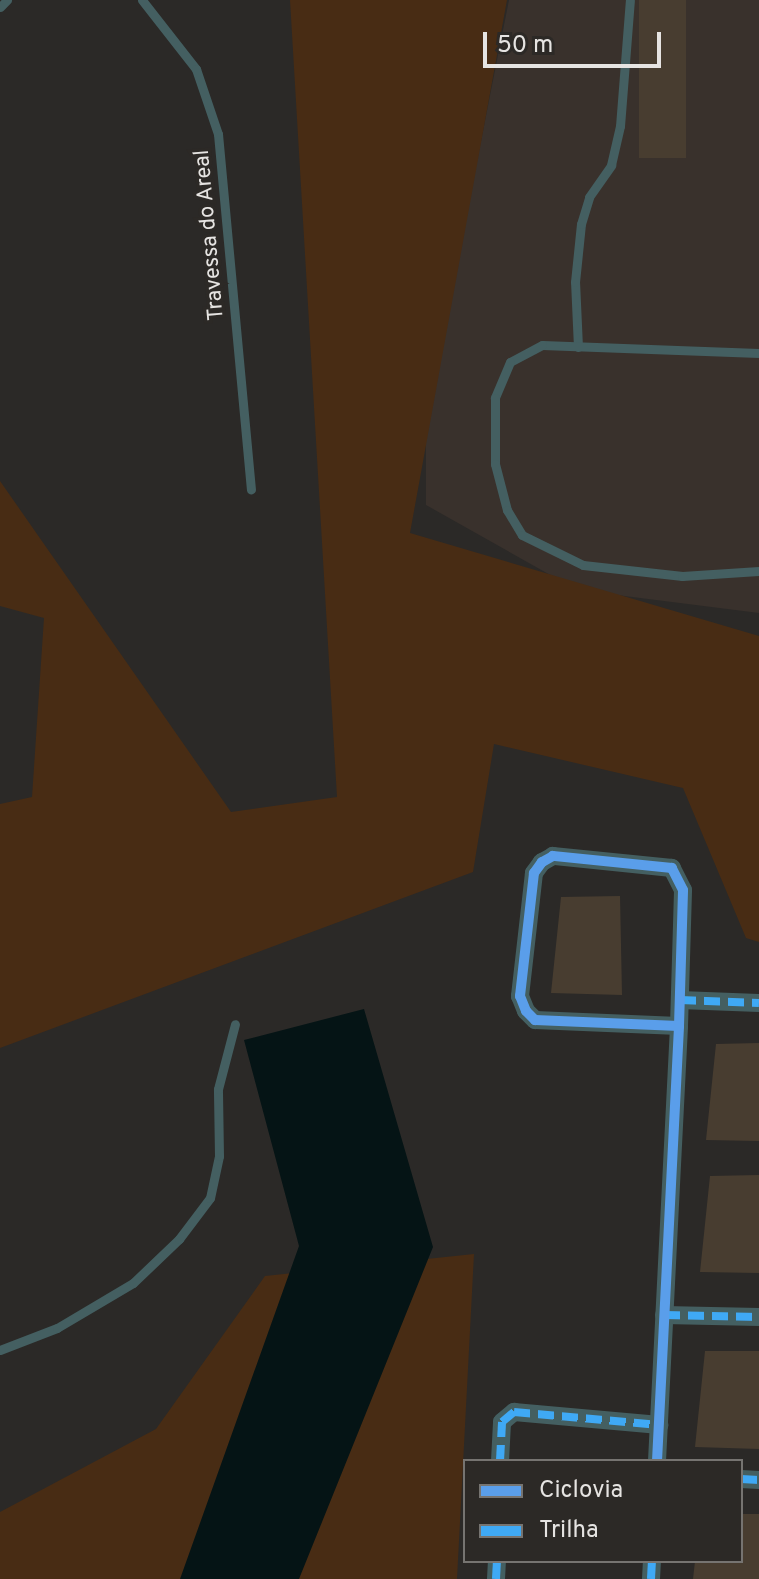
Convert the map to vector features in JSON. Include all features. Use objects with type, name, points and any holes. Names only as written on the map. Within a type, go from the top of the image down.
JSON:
[{"type":"street","points":[[657,1459],[679,1026],[683,890],[672,868],[553,856],[542,862],[534,873],[520,996],[526,1011],[535,1020],[679,1026]]},
{"type":"street","points":[[680,1000],[759,1003]]},
{"type":"street","points":[[664,1315],[759,1317]]},
{"type":"street","points":[[500,1459],[502,1422],[514,1412],[659,1425]]},
{"type":"lane","points":[[0,7],[7,0]]},
{"type":"lane","name":"Travessa do Areal","points":[[142,0],[196,69],[218,134],[251,489]]},
{"type":"lane","points":[[578,347],[575,282],[581,224],[589,197],[611,165],[620,126],[630,0]]},
{"type":"lane","points":[[759,353],[542,345],[510,362],[495,398],[495,464],[507,510],[522,535],[583,565],[682,576],[759,571]]},
{"type":"lane","points":[[0,1350],[57,1328],[133,1283],[179,1239],[210,1198],[219,1156],[218,1089],[235,1024]]},
{"type":"shaded area","points":[[290,0],[507,0],[410,533],[759,636],[759,942],[746,938],[683,788],[494,744],[473,872],[0,1048],[0,804],[32,797],[44,618],[0,606],[0,481],[231,812],[337,797]]},
{"type":"shaded area","points":[[509,0],[759,0],[759,613],[577,590],[426,505],[426,417]]},
{"type":"shaded area","points":[[364,1009],[433,1247],[299,1579],[180,1579],[299,1246],[244,1040]]},
{"type":"shaded area","points":[[474,1254],[457,1579],[0,1579],[0,1512],[156,1429],[265,1276]]},
{"type":"building","points":[[639,0],[686,0],[686,158],[639,158]]},
{"type":"building","points":[[620,896],[622,995],[551,993],[561,897]]},
{"type":"building","points":[[759,1043],[759,1141],[706,1140],[716,1044]]},
{"type":"building","points":[[759,1175],[759,1273],[700,1272],[710,1176]]},
{"type":"building","points":[[705,1351],[759,1351],[759,1449],[695,1447]]},
{"type":"building","points":[[743,1514],[759,1514],[759,1579],[693,1579],[695,1563],[743,1563]]},
{"type":"marked path","points":[[680,1000],[759,1003]]},
{"type":"marked path","points":[[664,1315],[759,1317]]},
{"type":"marked path","points":[[500,1459],[502,1422],[514,1412],[659,1425]]},
{"type":"marked path","points":[[743,1479],[759,1480]]},
{"type":"marked path","points":[[496,1579],[497,1563]]},
{"type":"marked path","points":[[651,1579],[652,1563]]},
{"type":"cycle path","points":[[553,856],[672,868],[683,890],[679,1026],[535,1020],[526,1011],[520,996],[534,873],[542,862],[553,856]]},
{"type":"cycle path","points":[[657,1459],[679,1026]]}]
